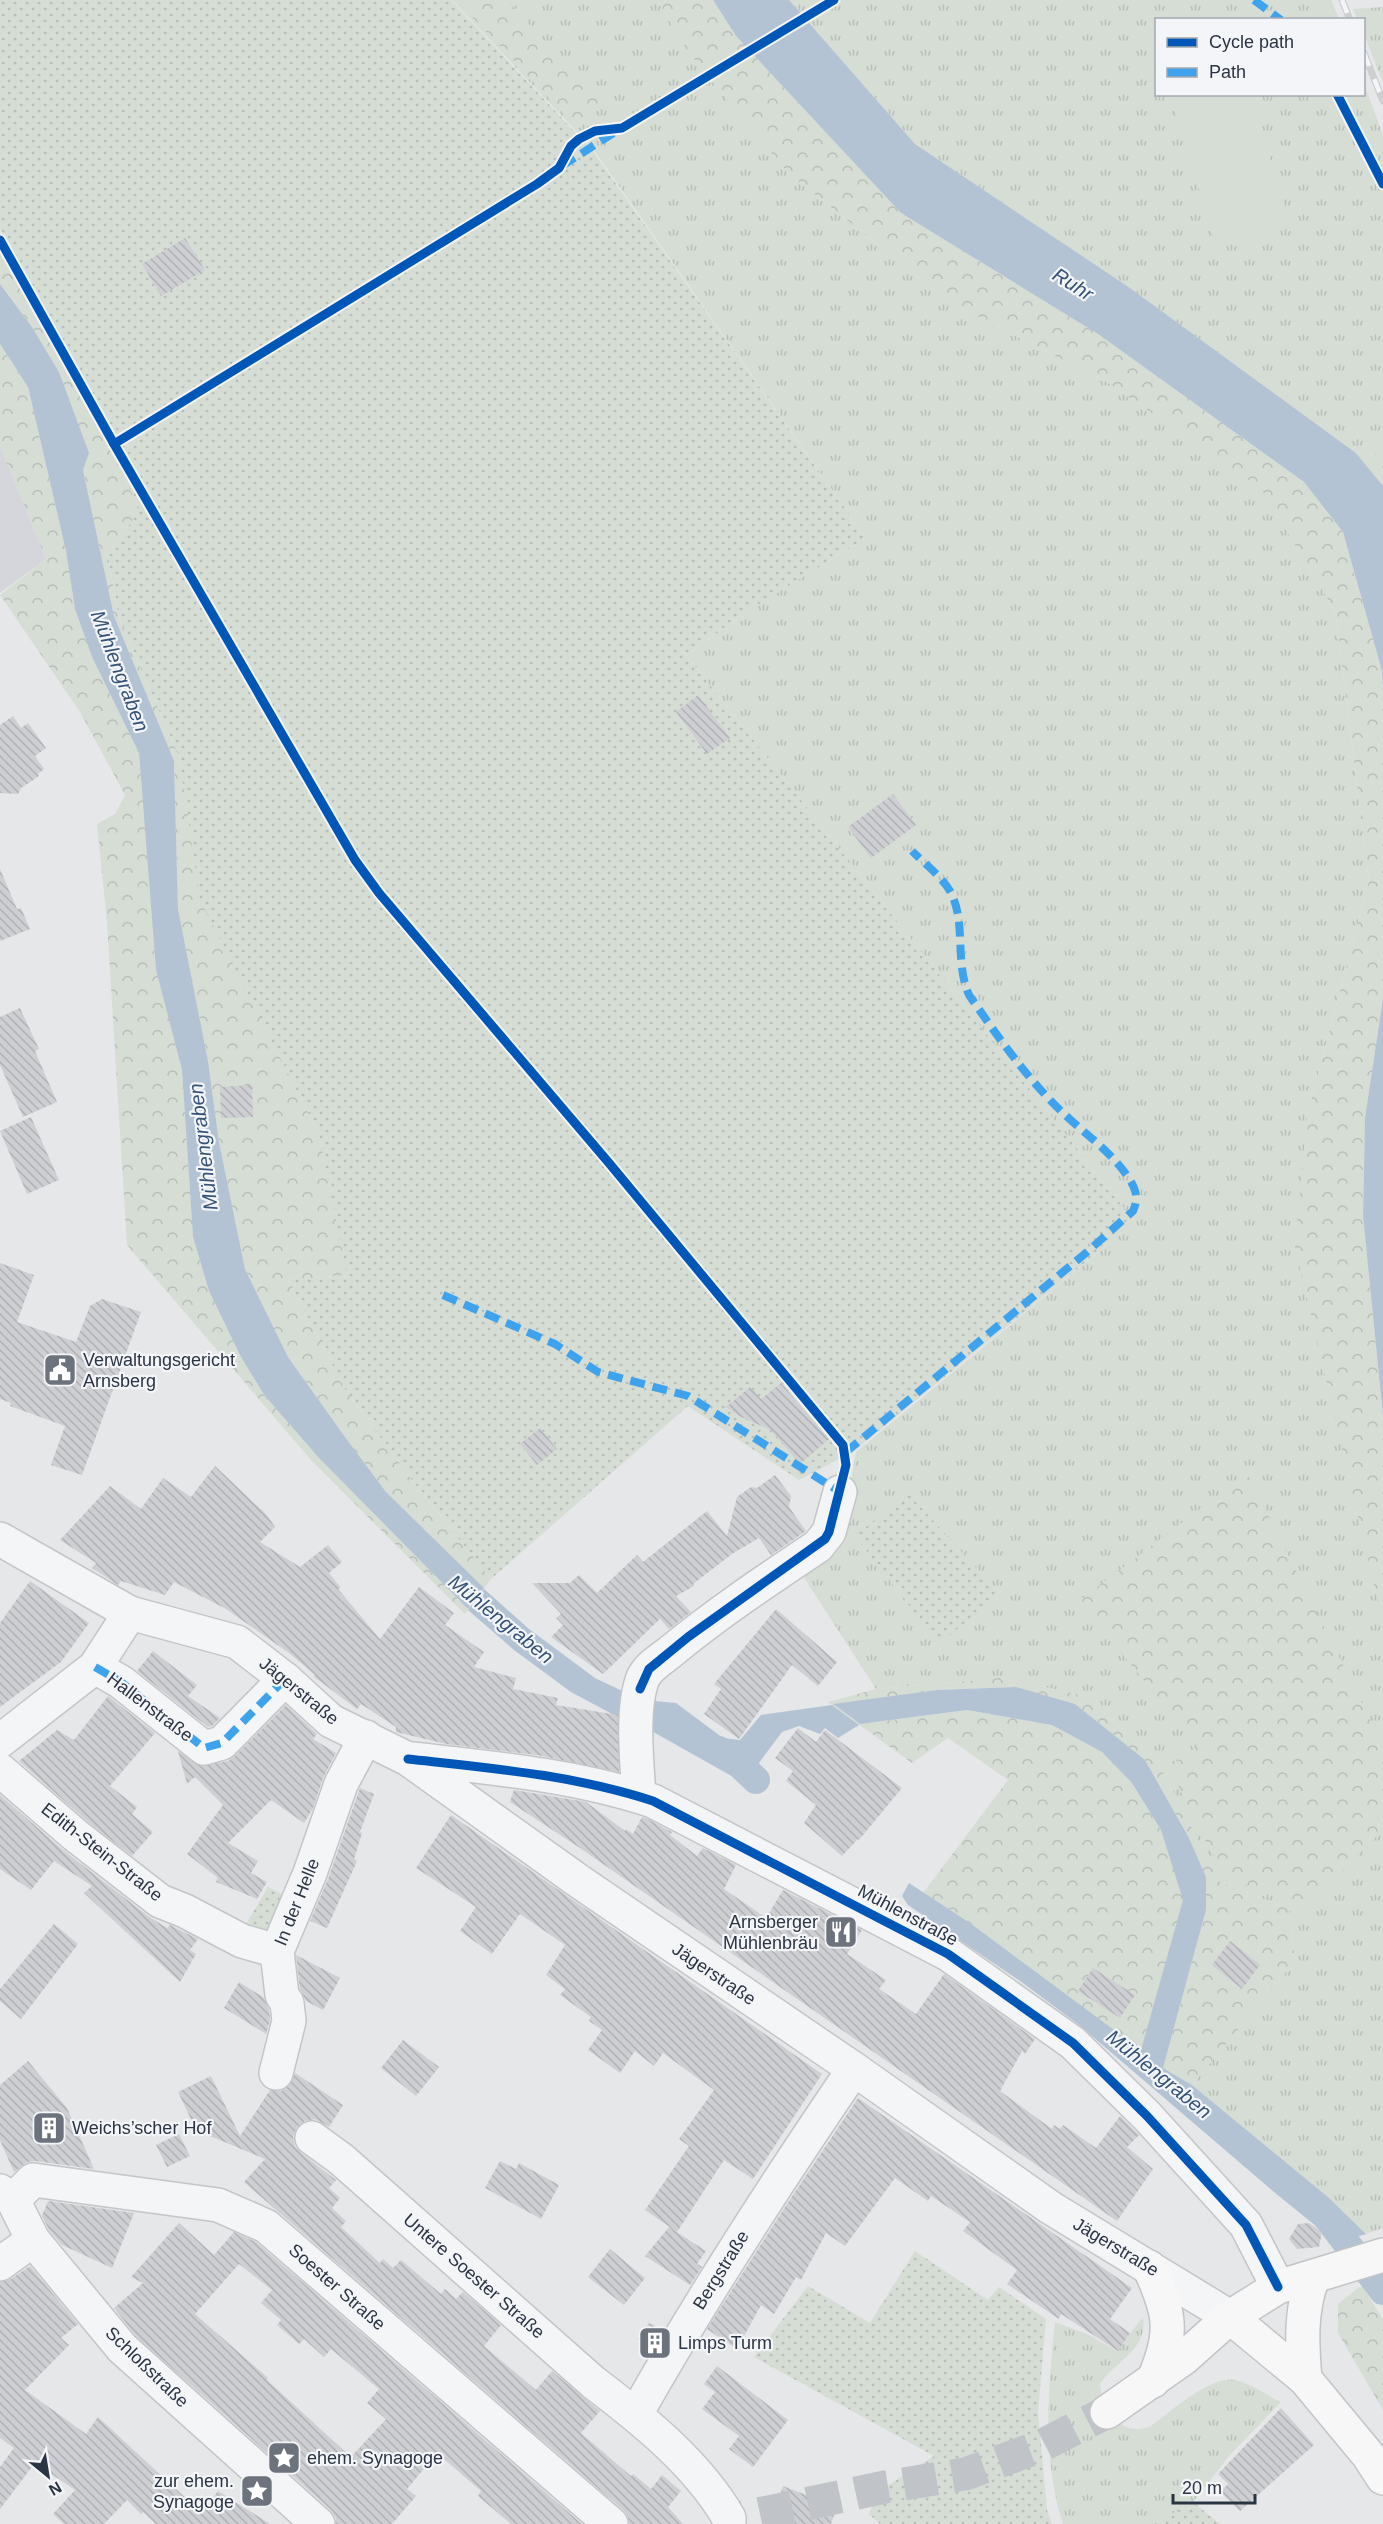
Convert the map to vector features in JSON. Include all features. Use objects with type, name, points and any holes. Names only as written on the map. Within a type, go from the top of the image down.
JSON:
[{"type":"main road","points":[[1107,2412],[1184,2358],[1230,2317],[1278,2287],[1383,2254]]},
{"type":"main road","points":[[1149,2267],[1164,2300],[1168,2324],[1165,2353],[1153,2381]]},
{"type":"main road","points":[[1305,2379],[1302,2343],[1307,2293],[1325,2273]]},
{"type":"main road","name":"Jägerstraße","points":[[1230,2317],[1305,2379],[1368,2455],[1383,2478]]},
{"type":"street","points":[[639,1796],[636,1736],[640,1689],[649,1669],[688,1636],[818,1546],[829,1532],[840,1492]]},
{"type":"street","name":"Jägerstraße","points":[[0,1539],[130,1613],[237,1642],[285,1679],[332,1721],[408,1759],[580,1882],[854,2069],[1051,2208],[1230,2317]]},
{"type":"street","name":"Hallenstraße","points":[[0,1742],[94,1667],[130,1613]]},
{"type":"street","name":"Hallenstraße","points":[[94,1667],[121,1683],[204,1748],[222,1743],[285,1679]]},
{"type":"street","name":"In der Helle","points":[[276,2073],[289,2021],[287,2003],[282,1995],[277,1951],[310,1873],[341,1784],[366,1737]]},
{"type":"street","name":"Mühlenstraße","points":[[408,1759],[522,1771],[639,1796],[948,1954],[1073,2043],[1147,2116],[1246,2225],[1278,2287]]},
{"type":"street","name":"Edith-Stein-Straße","points":[[0,1770],[75,1835],[160,1901],[185,1911],[242,1941],[277,1951]]},
{"type":"street","name":"Bergstraße","points":[[636,2414],[674,2346],[764,2201],[854,2069]]},
{"type":"street","name":"Untere Soester Straße","points":[[312,2138],[341,2159],[593,2382],[636,2414]]},
{"type":"street","name":"Soester Straße","points":[[7,2196],[33,2180],[219,2205],[266,2226],[611,2524]]},
{"type":"street","name":"Schloßstraße","points":[[7,2196],[33,2240],[122,2348],[318,2524]]},
{"type":"street","points":[[0,2264],[33,2240]]},
{"type":"street","points":[[636,2414],[707,2484],[729,2518],[729,2524]]},
{"type":"shaded area","points":[[0,446],[46,559],[0,593]]},
{"type":"green space","points":[[0,0],[451,0],[592,150],[866,538],[748,611],[686,655],[1135,1222],[854,1451],[799,1480],[688,1406],[491,1579],[411,1479],[345,1389],[288,1280],[347,1275],[319,1134],[200,900],[179,756],[119,618],[108,556],[140,509],[112,455],[114,443],[0,229]]},
{"type":"green space","points":[[452,0],[658,0],[688,52],[788,173],[951,303],[1107,382],[1262,489],[1335,611],[1369,881],[1307,1116],[1375,1590],[1383,1612],[1383,2228],[1366,2234],[1328,2197],[1192,2085],[1295,1961],[1289,1909],[1220,1882],[1155,1757],[1082,1695],[1000,1678],[876,1689],[803,1576],[839,1549],[856,1452],[1135,1222],[686,655],[748,611],[866,538],[593,149]]},
{"type":"green space","points":[[456,0],[507,0],[602,105],[578,129]]},
{"type":"green space","points":[[658,0],[713,0],[736,36],[901,213],[1098,334],[1304,482],[1343,532],[1382,671],[1383,689],[1383,998],[1365,1118],[1363,1216],[1383,1416],[1383,1612],[1375,1590],[1295,1247],[1307,1116],[1369,881],[1335,611],[1261,489],[1107,382],[951,303],[788,173],[688,52]]},
{"type":"green space","points":[[789,0],[1331,0],[1339,18],[1155,18],[1155,96],[1365,96],[1365,87],[1383,135],[1383,456],[1356,453],[1130,288],[915,144]]},
{"type":"green space","points":[[1383,7],[1383,83],[1365,37],[1365,18],[1357,18],[1353,9]]},
{"type":"green space","points":[[1170,96],[1251,96],[1291,227],[1217,249]]},
{"type":"green space","points":[[0,245],[66,366],[113,445],[112,455],[140,509],[108,556],[119,618],[179,756],[201,900],[319,1134],[348,1275],[288,1280],[345,1389],[411,1479],[491,1579],[465,1614],[311,1460],[127,1245],[107,922],[97,824],[115,814],[125,795],[80,712],[0,595],[46,559],[0,446],[0,344],[28,387],[66,551],[75,609],[92,657],[139,753],[156,970],[182,1070],[193,1237],[209,1291],[241,1357],[265,1396],[319,1458],[468,1609],[483,1588],[386,1492],[288,1357],[245,1269],[219,1142],[208,1061],[178,909],[174,761],[114,616],[83,470],[88,453],[59,372],[32,327],[0,284]]},
{"type":"green space","points":[[1356,453],[1383,456],[1383,486]]},
{"type":"green space","points":[[1247,1473],[1383,1745],[1383,1830],[1306,1907],[1224,1877],[1169,1768],[1197,1746],[1079,1601]]},
{"type":"green space","points":[[908,1493],[1000,1594],[939,1644],[855,1536]]},
{"type":"green space","points":[[1000,1678],[1082,1695],[1155,1757],[1220,1882],[1289,1909],[1295,1961],[1192,2085],[1163,2068],[1206,1910],[1206,1877],[1189,1838],[1145,1760],[1016,1687],[937,1690],[834,1705],[860,1724],[967,1710],[1052,1725],[1102,1752],[1132,1783],[1161,1830],[1184,1900],[1141,2051],[970,1923],[923,1893],[1008,1780],[948,1738],[912,1763],[828,1702],[876,1689]]},
{"type":"green space","points":[[268,1887],[289,1898],[270,1935],[242,1931]]},
{"type":"green space","points":[[915,2251],[988,2300],[999,2287],[1046,2319],[1038,2412],[1047,2510],[1052,2524],[880,2524],[869,2514],[879,2491],[934,2456],[754,2357],[808,2286],[870,2323]]},
{"type":"green space","points":[[1383,2280],[1383,2283],[1364,2289],[1383,2319],[1383,2410],[1338,2333],[1338,2304],[1358,2288]]},
{"type":"green space","points":[[1143,2317],[1141,2338],[1136,2346],[1100,2384],[1104,2404],[1115,2420],[1122,2425],[1141,2429],[1151,2426],[1191,2396],[1214,2383],[1225,2380],[1247,2384],[1281,2402],[1229,2456],[1193,2502],[1154,2524],[1063,2524],[1052,2475],[1048,2424],[1055,2322],[1087,2334],[1117,2351]]},
{"type":"green space","points":[[1193,2502],[1220,2524],[1154,2524]]},
{"type":"water","name":"Ruhr","points":[[713,0],[789,0],[915,144],[1130,288],[1356,453],[1383,486],[1383,689],[1382,671],[1343,532],[1304,482],[1098,334],[901,213],[736,36]]},
{"type":"water","points":[[0,284],[32,327],[59,372],[89,453],[83,470],[114,616],[174,761],[178,909],[208,1061],[219,1142],[245,1269],[288,1357],[386,1492],[484,1588],[468,1609],[319,1458],[265,1396],[241,1357],[209,1291],[193,1237],[182,1070],[156,970],[139,753],[92,657],[75,609],[66,551],[28,387],[0,344]]},
{"type":"water","points":[[1383,998],[1383,1416],[1363,1216],[1365,1118]]},
{"type":"water","points":[[484,1589],[529,1629],[595,1678],[635,1697],[627,1722],[571,1692],[514,1650],[468,1610]]},
{"type":"water","points":[[1016,1687],[1075,1704],[1145,1760],[1189,1838],[1206,1877],[1206,1910],[1163,2068],[1192,2085],[1328,2197],[1366,2234],[1337,2243],[1078,2024],[1020,1981],[908,1905],[902,1896],[909,1883],[970,1923],[1141,2050],[1183,1900],[1161,1830],[1132,1783],[1102,1752],[1052,1725],[967,1710],[860,1724],[833,1704],[937,1690]]},
{"type":"water","points":[[642,1700],[676,1703],[723,1738],[740,1740],[761,1715],[832,1705],[859,1725],[838,1738],[825,1728],[820,1734],[799,1726],[782,1732],[744,1783],[648,1729]]},
{"type":"building","points":[[185,238],[205,270],[161,296],[142,264]]},
{"type":"building","points":[[698,695],[730,738],[707,754],[676,712]]},
{"type":"building","points":[[13,716],[21,728],[28,723],[46,748],[35,756],[44,769],[38,774],[39,776],[21,788],[18,794],[0,793],[0,725]]},
{"type":"building","points":[[893,794],[916,825],[871,858],[848,827]]},
{"type":"building","points":[[0,869],[17,909],[21,908],[30,929],[0,941]]},
{"type":"building","points":[[20,1008],[39,1049],[35,1051],[57,1102],[23,1117],[0,1065],[0,1017]]},
{"type":"building","points":[[252,1085],[253,1117],[221,1118],[220,1087]]},
{"type":"building","points":[[31,1117],[59,1180],[27,1194],[0,1131]]},
{"type":"building","name":"Verwaltungsgericht Arnsberg","points":[[0,1263],[34,1275],[17,1322],[76,1342],[90,1306],[102,1299],[141,1312],[82,1475],[51,1465],[65,1426],[10,1406],[11,1403],[0,1399]]},
{"type":"building","points":[[781,1383],[829,1439],[800,1464],[771,1430],[739,1416],[726,1407],[750,1387],[761,1399]]},
{"type":"building","points":[[540,1428],[557,1449],[537,1465],[520,1444]]},
{"type":"building","points":[[215,1466],[267,1515],[275,1527],[260,1542],[300,1567],[328,1545],[342,1562],[329,1573],[341,1588],[338,1589],[380,1639],[419,1587],[454,1613],[445,1625],[484,1652],[474,1667],[516,1678],[513,1689],[558,1698],[556,1705],[618,1715],[619,1772],[537,1755],[446,1744],[396,1732],[396,1727],[361,1704],[357,1709],[313,1676],[315,1675],[289,1653],[226,1609],[174,1582],[165,1595],[121,1581],[118,1585],[92,1568],[96,1563],[60,1540],[110,1486],[141,1509],[163,1478],[191,1497]]},
{"type":"building","points":[[775,1475],[791,1496],[789,1507],[806,1531],[771,1555],[759,1538],[732,1554],[693,1584],[694,1586],[676,1596],[691,1612],[669,1629],[660,1619],[603,1674],[551,1637],[563,1625],[556,1618],[561,1614],[532,1583],[570,1583],[579,1575],[597,1593],[637,1555],[643,1562],[707,1511],[727,1536],[737,1497],[751,1487],[757,1488]]},
{"type":"building","points":[[30,1581],[89,1623],[61,1662],[0,1707],[0,1623]]},
{"type":"building","points":[[776,1609],[837,1662],[818,1686],[792,1665],[739,1739],[704,1714],[721,1689],[714,1684]]},
{"type":"building","points":[[153,1651],[197,1685],[188,1696],[220,1718],[212,1726],[208,1727],[137,1671]]},
{"type":"building","points":[[108,1696],[155,1733],[110,1786],[137,1807],[132,1814],[153,1832],[132,1856],[87,1821],[19,1761],[57,1730],[74,1740]]},
{"type":"building","points":[[286,1705],[317,1734],[313,1739],[336,1753],[323,1778],[313,1808],[304,1823],[271,1800],[228,1843],[258,1861],[251,1873],[267,1882],[257,1899],[216,1882],[218,1878],[187,1854],[223,1805],[195,1777],[187,1784],[178,1751],[201,1766],[228,1761]]},
{"type":"building","points":[[798,1728],[816,1742],[825,1730],[902,1788],[859,1840],[842,1856],[804,1823],[816,1805],[786,1781],[793,1771],[775,1758]]},
{"type":"building","points":[[360,1788],[374,1794],[360,1832],[362,1833],[354,1859],[357,1861],[327,1928],[310,1921],[328,1879]]},
{"type":"building","points":[[514,1790],[586,1802],[625,1831],[626,1829],[633,1834],[642,1817],[646,1818],[672,1832],[670,1835],[697,1856],[703,1848],[736,1865],[724,1889],[766,1918],[783,1890],[862,1930],[847,1954],[886,1980],[879,1989],[916,2014],[944,1974],[1035,2039],[1025,2054],[1022,2051],[1000,2091],[1052,2129],[1054,2125],[1060,2129],[1063,2125],[1096,2148],[1120,2116],[1139,2135],[1127,2147],[1153,2169],[1117,2221],[577,1846],[510,1802]]},
{"type":"building","points":[[0,1795],[63,1850],[148,1916],[167,1928],[170,1925],[198,1939],[190,1950],[196,1954],[180,1982],[84,1893],[92,1886],[54,1861],[31,1890],[0,1869]]},
{"type":"building","points":[[451,1815],[822,2074],[753,2179],[724,2160],[677,2232],[645,2210],[689,2146],[679,2139],[714,2090],[663,2053],[654,2066],[635,2051],[620,2073],[588,2050],[602,2030],[589,2021],[591,2017],[560,1995],[565,1989],[546,1975],[565,1945],[520,1914],[492,1954],[460,1931],[476,1907],[416,1868]]},
{"type":"building","points":[[54,1924],[78,1944],[21,2019],[0,2001],[0,1989]]},
{"type":"building","points":[[1230,1941],[1260,1965],[1242,1989],[1212,1965]]},
{"type":"building","points":[[296,1955],[340,1978],[323,2010],[306,2001],[300,1989]]},
{"type":"building","points":[[1093,1968],[1135,1995],[1120,2018],[1078,1991]]},
{"type":"building","points":[[239,1982],[263,1997],[269,2009],[270,2020],[266,2034],[224,2008]]},
{"type":"building","points":[[403,2040],[439,2067],[416,2096],[381,2068]]},
{"type":"building","name":"Weichs’scher Hof","points":[[28,2061],[67,2108],[94,2169],[35,2161],[27,2162],[14,2172],[0,2140],[0,2085]]},
{"type":"building","points":[[295,2073],[343,2105],[329,2127],[315,2119],[305,2121],[297,2127],[293,2137],[295,2146],[301,2153],[336,2180],[329,2188],[340,2198],[332,2208],[346,2221],[341,2227],[380,2263],[383,2259],[393,2268],[401,2260],[441,2294],[445,2289],[456,2299],[463,2292],[501,2325],[484,2346],[536,2390],[552,2371],[600,2411],[581,2433],[631,2476],[633,2474],[651,2489],[662,2475],[681,2491],[668,2507],[683,2524],[629,2524],[628,2517],[623,2510],[244,2182],[265,2159],[196,2130],[178,2092],[211,2076],[240,2136],[270,2090],[281,2091],[289,2086]]},
{"type":"building","points":[[858,2098],[1132,2288],[1110,2319],[1130,2333],[1118,2351],[1061,2314],[1059,2319],[1007,2284],[1017,2270],[963,2231],[970,2222],[931,2196],[928,2201],[895,2178],[845,2246],[826,2233],[801,2280],[796,2277],[774,2314],[761,2305],[737,2349],[707,2329]]},
{"type":"building","points":[[179,2134],[190,2156],[167,2167],[156,2145]]},
{"type":"building","points":[[500,2161],[516,2169],[519,2163],[559,2185],[541,2219],[485,2188]]},
{"type":"building","points":[[48,2201],[134,2213],[112,2268],[62,2245],[49,2230],[42,2216]]},
{"type":"building","points":[[179,2223],[214,2255],[234,2232],[256,2242],[582,2524],[511,2524],[478,2496],[481,2491],[437,2453],[407,2489],[416,2496],[392,2524],[336,2524],[336,2518],[331,2510],[136,2336],[114,2308],[143,2283],[131,2277]],"holes":[[[239,2264],[272,2290],[261,2303],[281,2320],[277,2325],[299,2344],[304,2339],[324,2357],[331,2349],[379,2389],[367,2403],[386,2419],[351,2457],[267,2380],[268,2378],[195,2314]]]},
{"type":"building","points":[[1309,2223],[1322,2232],[1319,2247],[1297,2249],[1289,2239],[1298,2224]]},
{"type":"building","points":[[669,2227],[706,2251],[697,2264],[702,2267],[690,2285],[645,2256]]},
{"type":"building","points":[[610,2249],[645,2278],[624,2305],[588,2277]]},
{"type":"building","points":[[30,2266],[78,2324],[61,2338],[69,2345],[25,2390],[86,2434],[98,2417],[202,2513],[218,2491],[270,2524],[156,2524],[143,2512],[141,2514],[127,2500],[104,2524],[64,2524],[53,2514],[75,2490],[35,2463],[0,2509],[0,2467],[14,2448],[0,2438],[0,2282],[11,2279]]},
{"type":"building","name":"Limps Turm","points":[[649,2323],[663,2330],[652,2350],[638,2339]]},
{"type":"building","points":[[717,2366],[788,2420],[753,2467],[729,2449],[739,2436],[702,2409],[715,2392],[704,2384]]},
{"type":"building","points":[[1281,2408],[1314,2445],[1240,2511],[1220,2492],[1228,2484],[1218,2474]]},
{"type":"building","points":[[783,2486],[837,2507],[831,2524],[770,2524]]},
{"type":"waterway","name":"Mühlengraben","points":[[719,1750],[738,1763],[756,1780]]},
{"type":"waterway","name":"Mühlengraben","points":[[1322,2211],[1383,2291]]},
{"type":"tunnel","points":[[712,2524],[885,2487],[965,2474],[1039,2447],[1107,2412]]},
{"type":"railway","points":[[1342,0],[1349,18]]},
{"type":"railway","points":[[1365,56],[1383,101]]},
{"type":"marked path","points":[[1254,0],[1278,18]]},
{"type":"marked path","points":[[562,166],[615,132]]},
{"type":"marked path","points":[[846,1452],[1087,1252],[1133,1211],[1136,1202],[1133,1186],[1121,1167],[1060,1110],[1035,1083],[1000,1040],[969,995],[962,969],[960,929],[955,903],[942,880],[912,851]]},
{"type":"marked path","points":[[443,1295],[555,1344],[598,1372],[688,1396],[840,1492]]},
{"type":"marked path","points":[[95,1667],[121,1682],[204,1748],[222,1743],[285,1679]]},
{"type":"cycle path","points":[[114,444],[537,184],[559,168],[571,146],[579,139],[595,131],[622,128],[834,0]]},
{"type":"cycle path","points":[[1338,96],[1383,184]]},
{"type":"cycle path","points":[[0,240],[114,444],[355,860],[379,893],[609,1163],[843,1445],[846,1465],[829,1532],[825,1539],[688,1637],[649,1669],[640,1689]]},
{"type":"cycle path","points":[[408,1759],[501,1769],[562,1779],[653,1801],[948,1954],[1073,2043],[1147,2116],[1246,2225],[1278,2287]]},
{"type":"place","name":"Verwaltungsgericht Arnsberg","points":[[60,1370]]},
{"type":"place","name":"Arnsberger Mühlenbräu","points":[[841,1932]]},
{"type":"place","name":"Weichs’scher Hof","points":[[49,2128]]},
{"type":"place","name":"Limps Turm","points":[[655,2343]]},
{"type":"place","name":"ehem. Synagoge","points":[[284,2458]]},
{"type":"place","name":"zur ehem. Synagoge","points":[[257,2491]]}]
